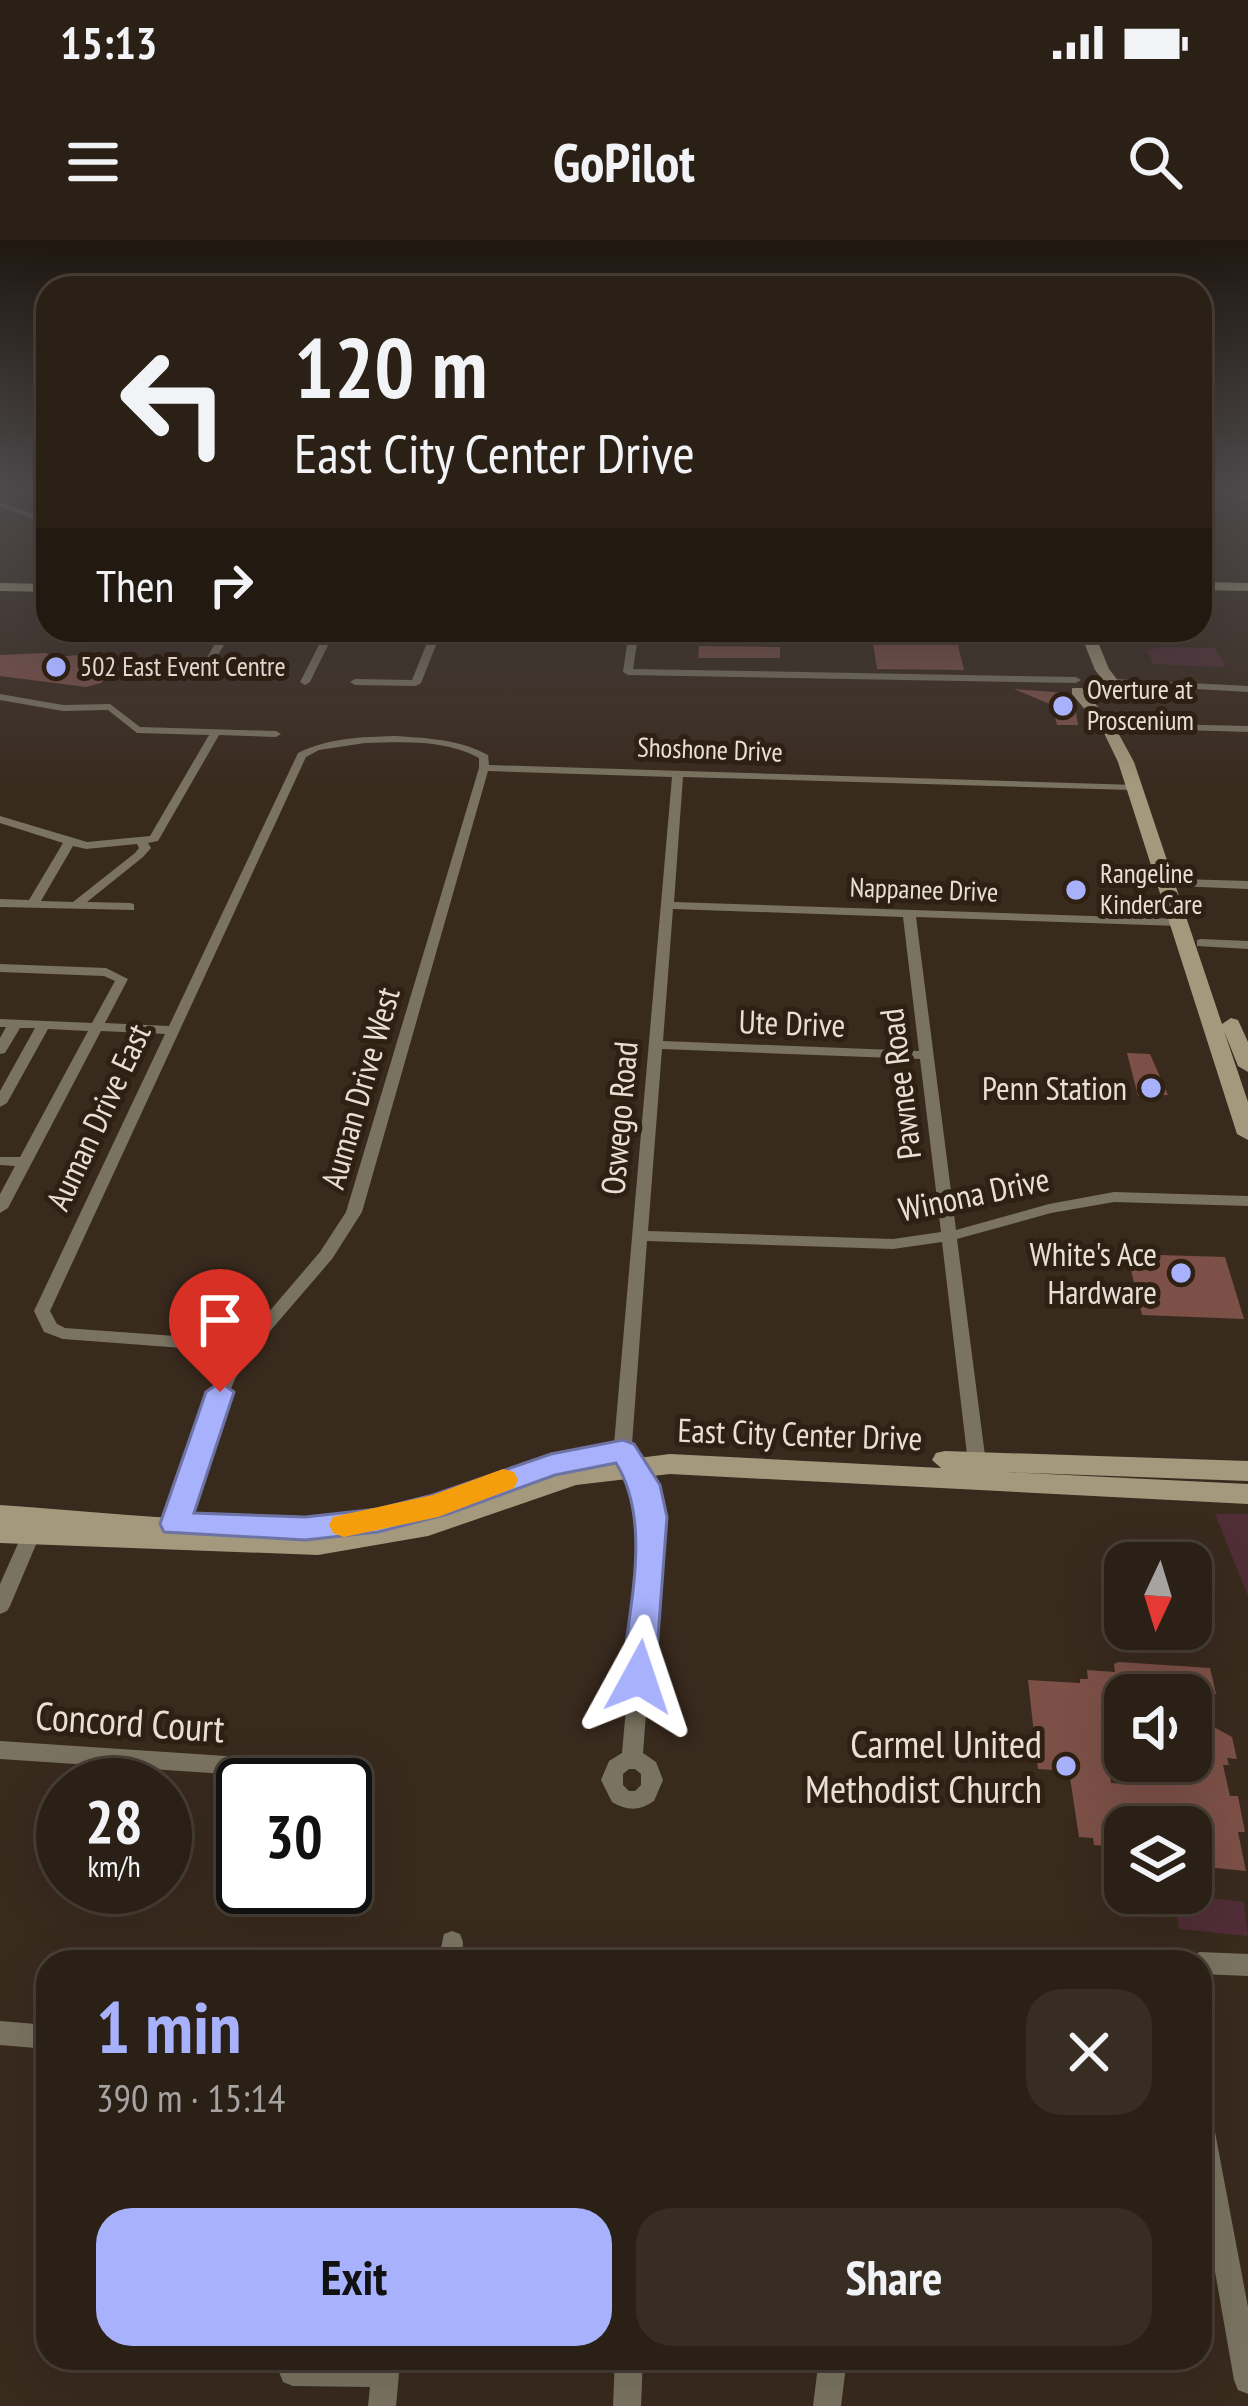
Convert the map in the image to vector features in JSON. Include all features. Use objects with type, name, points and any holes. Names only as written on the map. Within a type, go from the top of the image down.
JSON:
[{"type":"main road","points":[[1212,586],[1244,587]]},
{"type":"main road","points":[[0,587],[36,588]]},
{"type":"main road","points":[[1077,685],[1089,670],[1080,642]]},
{"type":"main road","points":[[1091,642],[1114,687]]},
{"type":"main road","points":[[1077,685],[1114,687]]},
{"type":"main road","points":[[1077,685],[1115,736],[1248,1134]]},
{"type":"main road","points":[[1114,687],[1104,703],[1120,727],[1248,1066]]},
{"type":"main road","name":"East City Center Drive","points":[[0,1533],[246,1546],[346,1542],[428,1526],[628,1459]]},
{"type":"main road","name":"East City Center Drive","points":[[0,1516],[305,1528],[378,1520],[438,1506],[551,1465],[628,1459],[978,1470],[1248,1471]]},
{"type":"main road","name":"East City Center Drive","points":[[978,1470],[1248,1494]]},
{"type":"street","points":[[1244,587],[1248,601]]},
{"type":"street","points":[[160,676],[201,676],[221,642]]},
{"type":"street","points":[[305,682],[325,642]]},
{"type":"street","points":[[355,682],[416,683],[432,642]]},
{"type":"street","points":[[632,642],[628,672],[1077,685]]},
{"type":"street","points":[[1114,687],[1248,689]]},
{"type":"street","points":[[0,697],[63,708],[110,706],[137,730],[277,734]]},
{"type":"street","points":[[1120,727],[1248,729]]},
{"type":"street","points":[[0,819],[69,843],[97,847],[158,836],[215,733]]},
{"type":"street","name":"Shoshone Drive","points":[[304,752],[333,742],[448,743],[477,750],[484,757],[484,768],[1132,787]]},
{"type":"street","name":"Auman Drive East","points":[[248,1347],[63,1334],[50,1328],[42,1311],[304,752]]},
{"type":"street","name":"Auman Drive West","points":[[175,1524],[220,1392],[248,1347],[326,1259],[354,1212],[484,768]]},
{"type":"street","name":"Oswego Road","points":[[628,1459],[640,1236],[678,773]]},
{"type":"street","points":[[76,905],[139,855],[145,848],[142,842]]},
{"type":"street","points":[[33,904],[69,843]]},
{"type":"street","points":[[1180,883],[1248,885]]},
{"type":"street","points":[[0,903],[130,907]]},
{"type":"street","name":"Nappanee Drive","points":[[668,905],[1178,922]]},
{"type":"street","name":"Pawnee Road","points":[[909,913],[978,1470]]},
{"type":"street","points":[[1201,943],[1248,945]]},
{"type":"street","points":[[0,968],[118,975],[121,982],[0,1208]]},
{"type":"street","points":[[0,1050],[8,1023],[172,1030]]},
{"type":"street","points":[[0,1103],[44,1025]]},
{"type":"street","name":"Ute Drive","points":[[656,1045],[926,1054]]},
{"type":"street","points":[[0,1161],[25,1162]]},
{"type":"street","name":"Winona Drive","points":[[640,1236],[863,1245],[949,1236],[1114,1197],[1248,1201]]},
{"type":"street","points":[[628,1459],[645,1485],[652,1517],[632,1761]]},
{"type":"street","points":[[0,1606],[32,1534]]},
{"type":"street","name":"Concord Court","points":[[0,1750],[216,1764]]},
{"type":"street","points":[[1212,1964],[1248,1965]]},
{"type":"street","points":[[0,2033],[36,2036]]},
{"type":"street","points":[[1212,2199],[1248,2380]]},
{"type":"street","points":[[627,2406],[628,2370]]},
{"type":"street","points":[[826,2406],[831,2370]]},
{"type":"street","points":[[293,2372],[385,2374],[382,2406]]},
{"type":"shaded area","points":[[1215,648],[1225,667],[1153,664],[1147,650]]},
{"type":"shaded area","points":[[1215,1514],[1248,1514],[1248,1596]]},
{"type":"shaded area","points":[[1212,1898],[1244,1902],[1248,1936],[1179,1929],[1176,1914],[1212,1914]]},
{"type":"building","points":[[873,642],[957,642],[964,670],[877,669]]},
{"type":"building","points":[[699,646],[780,647],[780,658],[698,658]]},
{"type":"building","name":"502 East Event Centre","points":[[0,655],[118,658],[101,683],[86,687],[0,676]]},
{"type":"building","name":"Overture at Proscenium","points":[[1014,689],[1067,693],[1060,705],[1075,706],[1078,725],[1057,725],[1052,705]]},
{"type":"building","points":[[1127,1053],[1150,1054],[1168,1095],[1138,1096]]},
{"type":"building","name":"White's Ace Hardware","points":[[1127,1254],[1225,1257],[1244,1319],[1142,1315]]},
{"type":"building","name":"Carmel United Methodist Church","points":[[1119,1662],[1210,1668],[1211,1674],[1104,1674],[1104,1782],[1212,1782],[1212,1716],[1214,1727],[1232,1737],[1237,1759],[1227,1758],[1229,1765],[1223,1765],[1230,1796],[1238,1796],[1245,1832],[1238,1832],[1246,1871],[1215,1868],[1212,1806],[1104,1806],[1104,1846],[1094,1845],[1093,1838],[1079,1837],[1069,1771],[1038,1769],[1028,1680],[1080,1683],[1088,1679],[1087,1670],[1115,1672],[1114,1664]]},
{"type":"slow traffic","points":[[344,1525],[438,1506],[503,1480]]},
{"type":"place","name":"502 East Event Centre","points":[[56,667]]},
{"type":"place","name":"Overture at Proscenium","points":[[1063,706]]},
{"type":"place","name":"Rangeline KinderCare","points":[[1076,890]]},
{"type":"place","name":"Penn Station","points":[[1151,1088]]},
{"type":"place","name":"White's Ace Hardware","points":[[1181,1273]]},
{"type":"place","name":"Carmel United Methodist Church","points":[[1066,1766]]},
{"type":"route","points":[[220,1392],[175,1524],[275,1529],[378,1520],[438,1506],[551,1465],[623,1451],[645,1485],[652,1517],[639,1677]]}]
